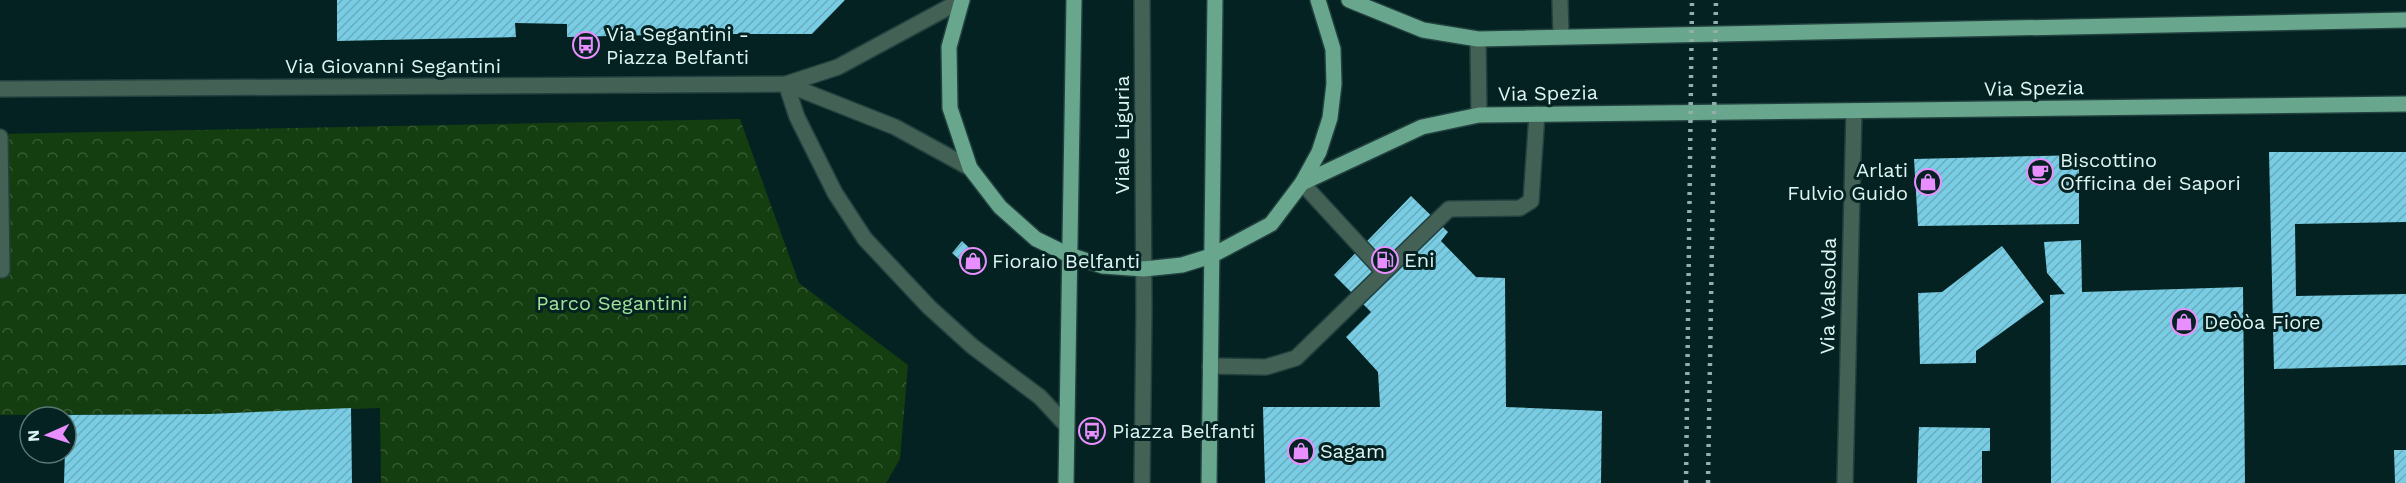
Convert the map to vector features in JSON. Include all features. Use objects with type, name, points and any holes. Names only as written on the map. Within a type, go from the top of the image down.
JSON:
[{"type":"main road","points":[[962,0],[949,47],[950,108],[970,168],[1000,207],[1036,239],[1070,255],[1103,266],[1144,269],[1182,265],[1211,256],[1271,224],[1302,183],[1319,152],[1330,118],[1335,84],[1333,49],[1318,0]]},
{"type":"main road","points":[[1066,483],[1074,0]]},
{"type":"main road","points":[[1209,483],[1215,0]]},
{"type":"main road","points":[[1349,0],[1424,30],[1478,39],[2406,20]]},
{"type":"main road","name":"Via Spezia","points":[[1479,115],[2406,104]]},
{"type":"main road","points":[[1302,183],[1422,127],[1479,115]]},
{"type":"street","points":[[786,84],[838,67],[962,0]]},
{"type":"street","name":"Viale Liguria","points":[[1142,0],[1144,269],[1142,483]]},
{"type":"street","points":[[1560,0],[1560,37]]},
{"type":"street","name":"Via Spezia","points":[[1478,39],[1479,115]]},
{"type":"street","points":[[786,84],[895,127],[970,168]]},
{"type":"street","points":[[786,84],[797,117],[835,193],[865,239],[929,307],[972,346],[1041,397],[1067,426]]},
{"type":"street","name":"Via Giovanni Segantini","points":[[0,89],[786,84]]},
{"type":"street","name":"Via Valsolda","points":[[1845,483],[1854,111]]},
{"type":"street","points":[[1210,366],[1266,367],[1296,358],[1449,209],[1520,208],[1531,201],[1537,114]]},
{"type":"street","points":[[0,137],[2,270]]},
{"type":"street","points":[[1302,183],[1384,272]]},
{"type":"green space","name":"Parco Segantini","points":[[740,119],[799,283],[908,365],[900,459],[886,483],[381,483],[380,408],[209,414],[78,415],[78,405],[18,405],[18,415],[0,415],[0,134]]},
{"type":"building","points":[[337,0],[845,0],[812,34],[567,37],[567,24],[515,23],[516,37],[337,41]]},
{"type":"building","points":[[2269,152],[2406,152],[2406,222],[2295,224],[2296,296],[2406,294],[2406,365],[2274,369]]},
{"type":"building","points":[[2079,155],[2079,224],[1918,226],[1914,159]]},
{"type":"building","points":[[1411,196],[1448,232],[1441,241],[1476,277],[1505,278],[1506,407],[1602,411],[1601,483],[1265,483],[1263,407],[1380,407],[1378,372],[1346,337],[1371,312],[1334,275]]},
{"type":"building","points":[[2081,240],[2082,292],[2243,287],[2245,483],[2051,483],[2050,295],[2065,294],[2047,273],[2044,242]]},
{"type":"building","points":[[962,241],[984,262],[974,273],[952,253]]},
{"type":"building","points":[[2002,246],[2044,302],[1976,351],[1976,363],[1920,364],[1918,293],[1942,292]]},
{"type":"building","points":[[351,408],[352,483],[64,483],[65,465],[78,465],[78,415],[209,414]]},
{"type":"building","points":[[1919,427],[1990,428],[1990,451],[1982,451],[1982,483],[1917,483]]},
{"type":"building","points":[[2394,450],[2406,450],[2406,483],[2395,483]]},
{"type":"railway","points":[[1686,483],[1692,0]]},
{"type":"railway","points":[[1708,483],[1716,0]]},
{"type":"place","name":"Via Segantini - Piazza Belfanti","points":[[586,45]]},
{"type":"place","name":"Biscottino Officina dei Sapori","points":[[2040,172]]},
{"type":"place","name":"Arlati Fulvio Guido","points":[[1928,182]]},
{"type":"place","name":"Eni","points":[[1385,260]]},
{"type":"place","name":"Fioraio Belfanti","points":[[973,261]]},
{"type":"place","name":"Deòòa Fiore","points":[[2184,322]]},
{"type":"place","name":"Piazza Belfanti","points":[[1092,431]]},
{"type":"place","name":"Sagam","points":[[1301,451]]}]
